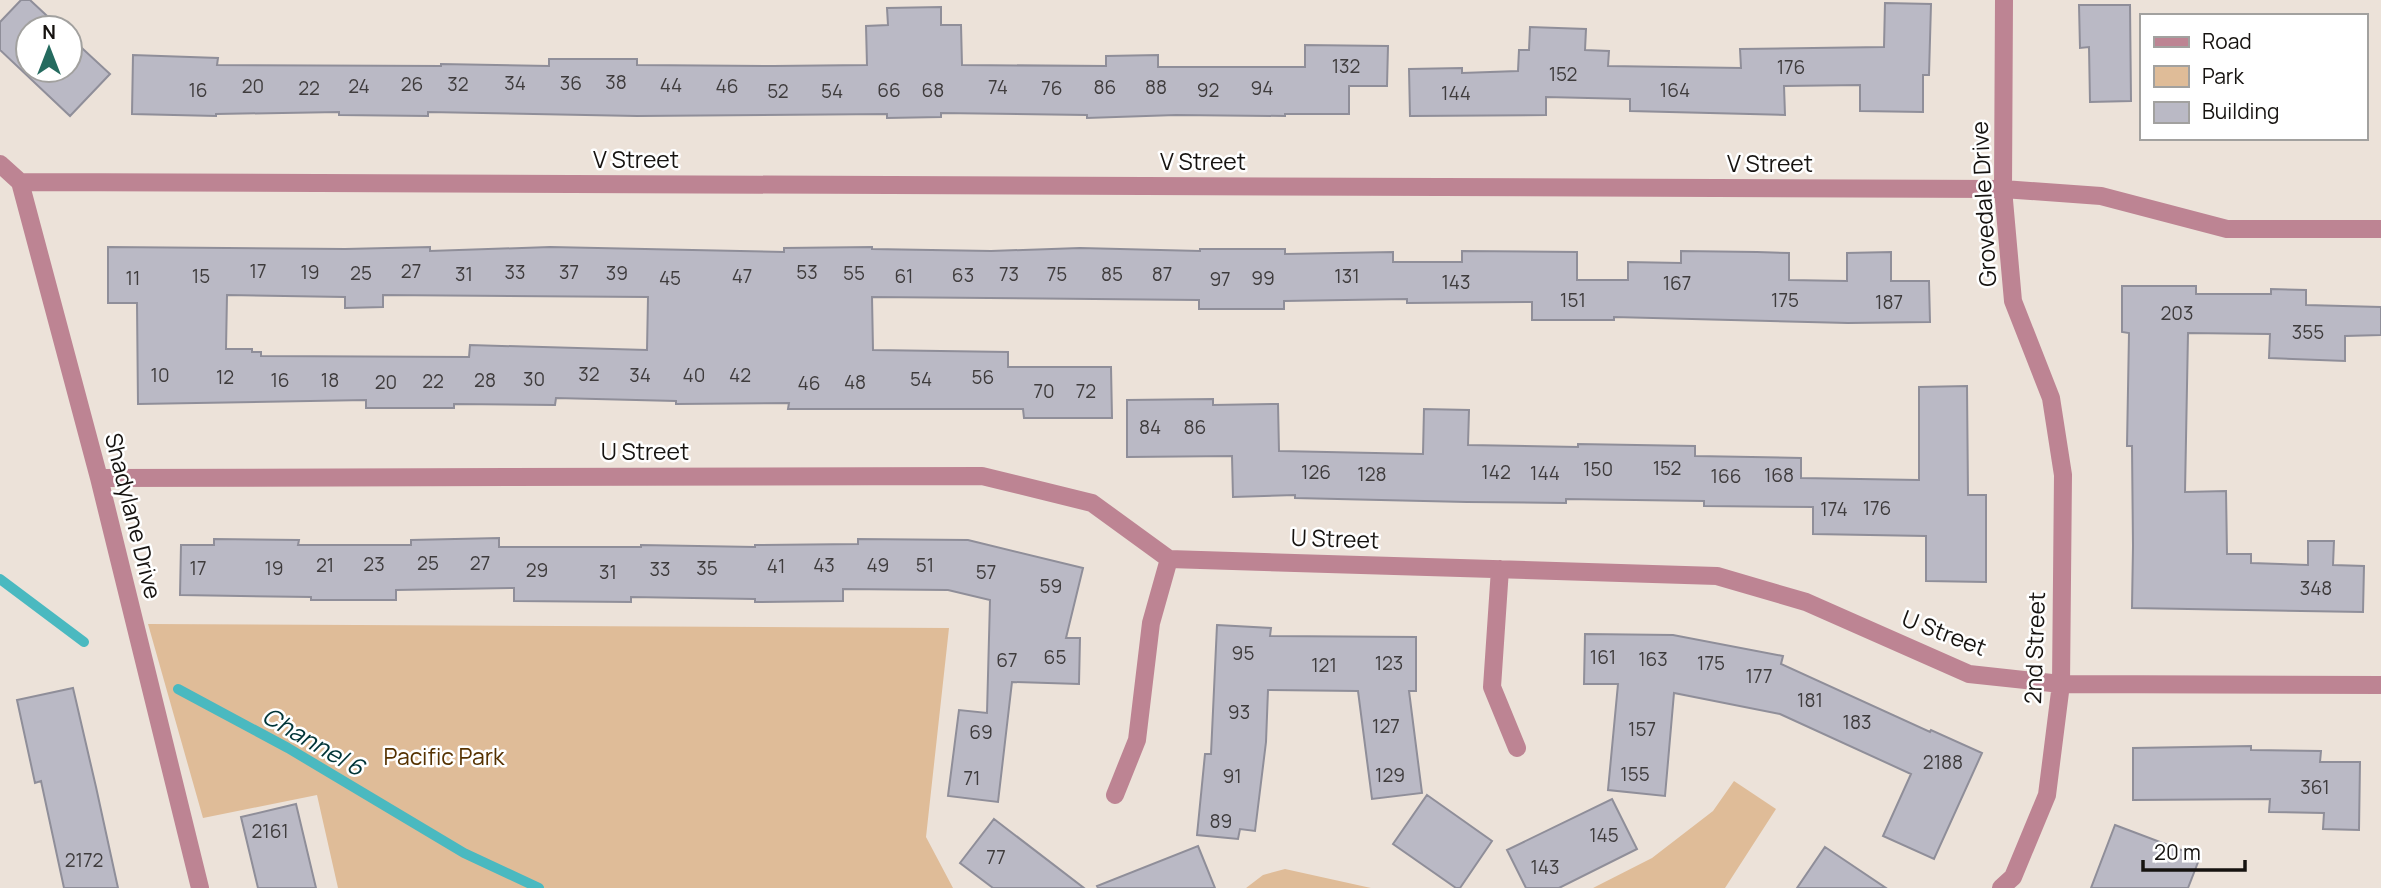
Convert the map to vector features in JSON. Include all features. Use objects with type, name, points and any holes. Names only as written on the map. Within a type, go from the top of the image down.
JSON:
[{"type":"street","name":"Grovedale Drive","points":[[2004,0],[2003,189],[2013,301],[2051,398]]},
{"type":"street","points":[[0,164],[20,182]]},
{"type":"street","name":"V Street","points":[[20,182],[2003,189],[2101,196],[2227,229],[2381,229]]},
{"type":"street","name":"Shadylane Drive","points":[[20,182],[99,478],[200,888]]},
{"type":"street","name":"2nd Street","points":[[2001,888],[2013,877],[2047,795],[2060,684],[2063,475],[2051,398]]},
{"type":"street","name":"U Street","points":[[99,478],[982,476],[1092,503],[1169,559],[1717,576],[1806,602],[1969,674],[2060,684],[2381,685]]},
{"type":"street","points":[[1115,795],[1137,740],[1151,623],[1169,559]]},
{"type":"street","points":[[1500,569],[1492,687],[1517,748]]},
{"type":"green space","name":"Pacific Park","points":[[148,624],[949,628],[926,837],[953,888],[338,888],[317,795],[203,818]]},
{"type":"green space","points":[[1734,781],[1776,809],[1725,888],[1593,888],[1652,858],[1713,811]]},
{"type":"green space","points":[[1285,869],[1371,888],[1246,888],[1263,875]]},
{"type":"building","points":[[21,0],[30,0],[45,14],[14,14],[14,63],[0,50],[0,22]]},
{"type":"building","points":[[1885,3],[1931,4],[1929,75],[1923,75],[1923,112],[1860,111],[1860,85],[1784,86],[1785,115],[1630,111],[1630,99],[1546,97],[1546,115],[1410,116],[1409,69],[1462,68],[1462,73],[1518,71],[1519,50],[1529,50],[1530,27],[1586,29],[1585,50],[1609,51],[1608,66],[1741,68],[1740,49],[1884,47]]},
{"type":"building","points":[[2079,5],[2130,5],[2131,101],[2090,102],[2089,47],[2080,48]]},
{"type":"building","points":[[941,7],[941,25],[961,25],[962,65],[1106,66],[1106,56],[1158,55],[1158,67],[1305,67],[1305,45],[1388,46],[1387,86],[1349,86],[1349,114],[1285,116],[1176,115],[1087,118],[1087,115],[941,113],[941,117],[887,118],[887,114],[132,114],[133,55],[218,58],[217,65],[549,66],[549,59],[637,59],[637,65],[867,65],[866,26],[888,25],[887,8]]},
{"type":"building","points":[[84,50],[110,74],[70,116],[36,84],[84,84]]},
{"type":"building","points":[[108,247],[430,247],[430,251],[550,247],[784,252],[784,248],[872,247],[991,251],[1080,248],[1200,251],[1285,249],[1285,254],[1393,252],[1393,262],[1462,262],[1462,251],[1577,252],[1577,280],[1628,280],[1628,262],[1681,263],[1681,251],[1757,252],[1789,253],[1789,280],[1847,281],[1847,253],[1891,252],[1891,281],[1929,281],[1930,322],[1848,323],[1614,317],[1614,320],[1532,320],[1532,302],[1407,303],[1407,299],[1284,301],[1284,309],[1199,309],[1199,300],[872,297],[873,350],[1008,352],[1008,367],[1111,367],[1112,418],[1024,418],[1023,409],[788,409],[789,403],[676,404],[676,401],[556,398],[555,405],[454,404],[454,408],[366,408],[366,400],[138,404],[137,303],[108,303]],"holes":[[[227,295],[345,297],[345,308],[383,307],[383,295],[648,297],[647,350],[470,345],[469,357],[261,356],[261,352],[252,352],[252,349],[226,349]]]},
{"type":"building","points":[[2122,286],[2196,286],[2196,294],[2271,294],[2271,289],[2306,290],[2306,305],[2381,307],[2381,335],[2345,336],[2345,361],[2269,358],[2270,334],[2188,333],[2185,492],[2226,491],[2227,554],[2251,554],[2251,563],[2308,565],[2308,541],[2334,541],[2333,565],[2364,566],[2363,612],[2132,608],[2132,446],[2127,446],[2129,333],[2122,332]]},
{"type":"building","points":[[1967,386],[1968,495],[1986,495],[1986,582],[1926,581],[1926,536],[1813,534],[1813,507],[1704,506],[1704,501],[1566,499],[1566,503],[1295,498],[1295,495],[1233,497],[1232,456],[1127,457],[1127,400],[1213,399],[1213,405],[1278,404],[1279,451],[1423,454],[1424,409],[1469,410],[1468,445],[1695,446],[1695,456],[1801,458],[1801,478],[1919,480],[1919,387]]},
{"type":"building","points":[[499,538],[499,547],[755,547],[858,544],[858,539],[968,540],[1083,568],[1066,638],[1080,638],[1079,684],[1012,682],[998,802],[948,796],[959,710],[987,713],[990,600],[948,590],[843,589],[843,601],[755,602],[755,599],[631,597],[631,602],[514,601],[514,588],[396,590],[396,600],[180,595],[181,545],[214,545],[214,539],[299,540],[298,545],[411,545],[411,540]]},
{"type":"building","points":[[1217,625],[1271,628],[1270,636],[1416,637],[1416,691],[1409,691],[1422,793],[1372,799],[1358,691],[1268,690],[1266,742],[1255,831],[1240,829],[1238,839],[1197,835],[1205,754],[1211,754]]},
{"type":"building","points":[[1585,634],[1673,635],[1783,656],[1781,664],[1982,753],[1934,859],[1883,836],[1911,774],[1780,714],[1674,693],[1665,796],[1608,790],[1618,684],[1584,684]]},
{"type":"building","points":[[73,688],[118,888],[64,888],[41,781],[35,783],[17,700]]},
{"type":"building","points":[[2251,746],[2251,750],[2321,751],[2320,762],[2360,762],[2359,830],[2323,829],[2324,813],[2269,812],[2270,799],[2133,800],[2133,748]]},
{"type":"building","points":[[1427,795],[1492,841],[1460,888],[1456,888],[1393,844]]},
{"type":"building","points":[[1612,799],[1637,849],[1559,888],[1526,888],[1507,850]]},
{"type":"building","points":[[296,804],[316,888],[258,888],[241,817]]},
{"type":"building","points":[[994,819],[1084,888],[993,888],[960,863]]},
{"type":"building","points":[[2115,825],[2200,857],[2188,888],[2091,888]]},
{"type":"building","points":[[1198,846],[1215,888],[1097,886]]},
{"type":"building","points":[[1825,847],[1886,888],[1797,888]]},
{"type":"waterway","name":"Channel 6","points":[[0,579],[84,642]]},
{"type":"waterway","name":"Channel 6","points":[[178,689],[288,748],[464,853],[539,888]]}]
